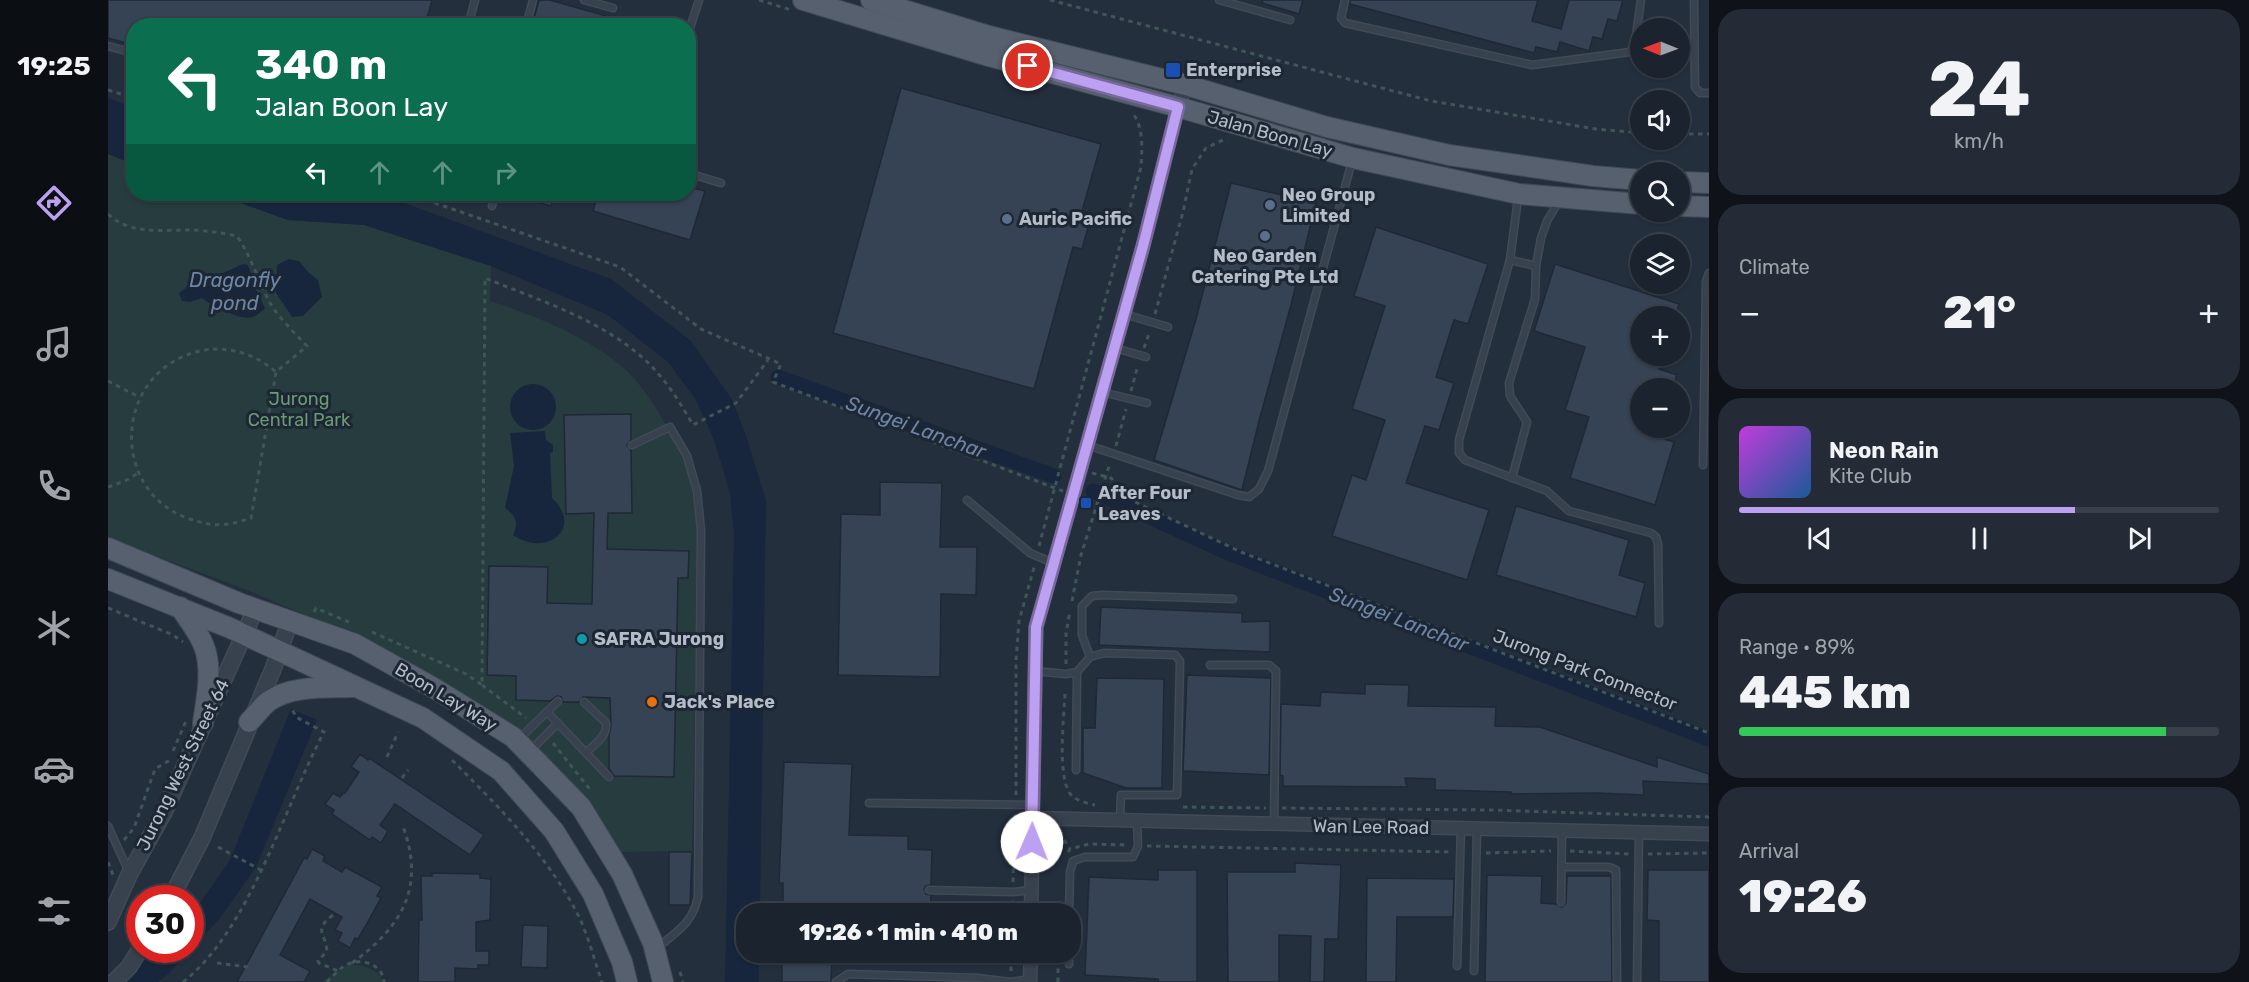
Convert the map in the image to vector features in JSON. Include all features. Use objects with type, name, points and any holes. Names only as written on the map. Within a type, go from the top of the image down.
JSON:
[{"type":"main road","name":"Jalan Boon Lay","points":[[871,0],[989,36],[1186,85],[1327,127],[1449,155],[1593,176],[1630,179]]},
{"type":"main road","name":"Jalan Boon Lay","points":[[801,6],[1178,107],[1353,158],[1519,194],[1630,203]]},
{"type":"main road","points":[[1690,182],[1709,183]]},
{"type":"main road","points":[[1690,206],[1709,207]]},
{"type":"main road","name":"Boon Lay Way","points":[[108,548],[208,591],[355,644],[434,688],[523,747],[581,807],[622,874],[655,950],[663,982]]},
{"type":"main road","name":"Boon Lay Way","points":[[108,579],[180,607],[295,657],[423,718],[501,771],[554,831],[592,894],[622,962],[627,982]]},
{"type":"main road","points":[[180,607],[200,639],[207,656],[209,680],[195,721]]},
{"type":"main road","points":[[249,722],[270,701],[290,692],[355,687]]},
{"type":"street","points":[[1031,903],[1036,627],[1124,314],[1178,107],[1186,85]]},
{"type":"street","name":"Jurong West Street 64","points":[[108,922],[130,873],[164,812],[195,721],[244,635],[256,608]]},
{"type":"street","points":[[178,885],[202,838],[290,621]]},
{"type":"street","name":"Wan Lee Road","points":[[1033,819],[1709,834]]},
{"type":"street","points":[[114,982],[132,963]]},
{"type":"street","points":[[1030,963],[1030,981]]},
{"type":"lane","points":[[470,18],[475,0]]},
{"type":"lane","points":[[528,18],[533,0]]},
{"type":"lane","points":[[585,0],[613,8]]},
{"type":"lane","points":[[693,18],[699,0]]},
{"type":"lane","points":[[1219,0],[1290,20]]},
{"type":"lane","points":[[1345,0],[1341,18],[1345,23],[1540,66],[1630,52],[1635,43],[1641,0]]},
{"type":"lane","points":[[1694,0],[1695,87],[1700,93],[1709,93]]},
{"type":"lane","points":[[108,46],[126,51]]},
{"type":"lane","points":[[1087,445],[1239,495],[1249,497],[1259,489],[1268,471],[1353,158]]},
{"type":"lane","points":[[696,175],[721,183]]},
{"type":"lane","points":[[1519,194],[1510,260],[1459,448],[1462,458],[1547,491],[1569,511],[1651,533],[1656,537],[1659,623]]},
{"type":"lane","points":[[1512,478],[1527,422],[1510,396],[1509,383],[1535,299],[1540,238],[1560,199]]},
{"type":"lane","points":[[492,206],[493,201]]},
{"type":"lane","points":[[1510,260],[1536,266]]},
{"type":"lane","points":[[1703,465],[1706,282],[1709,273]]},
{"type":"lane","points":[[1124,314],[1168,327]]},
{"type":"lane","points":[[1114,348],[1146,357]]},
{"type":"lane","points":[[1102,392],[1147,403]]},
{"type":"lane","points":[[632,445],[670,427],[687,456],[697,491],[701,530],[698,897],[693,915],[688,922],[655,950]]},
{"type":"lane","points":[[967,500],[1030,553],[1053,563]]},
{"type":"lane","points":[[1090,657],[1082,634],[1082,606],[1092,596],[1102,594],[1233,598]]},
{"type":"lane","points":[[1034,671],[1065,674],[1077,672],[1090,657],[1104,653],[1175,655],[1180,661],[1177,795],[1121,795],[1120,821]]},
{"type":"lane","points":[[1210,665],[1269,664],[1275,668],[1274,824]]},
{"type":"lane","points":[[1076,770],[1077,672]]},
{"type":"lane","points":[[523,747],[547,712],[558,701]]},
{"type":"lane","points":[[584,702],[606,723],[607,728],[587,753]]},
{"type":"lane","points":[[547,712],[609,777]]},
{"type":"lane","points":[[523,747],[558,723]]},
{"type":"lane","points":[[868,803],[1033,805]]},
{"type":"lane","points":[[1069,903],[1070,872],[1073,861],[1085,857],[1130,858],[1136,854],[1138,846],[1137,821]]},
{"type":"lane","points":[[108,826],[130,873]]},
{"type":"lane","points":[[1457,966],[1461,828]]},
{"type":"lane","points":[[1474,971],[1477,829]]},
{"type":"lane","points":[[1561,902],[1562,831]]},
{"type":"lane","points":[[1637,982],[1639,832]]},
{"type":"lane","points":[[1562,867],[1609,867],[1616,870],[1617,982]]},
{"type":"lane","points":[[929,890],[1013,892],[1031,890]]},
{"type":"lane","points":[[836,982],[848,974],[978,978],[983,981],[1030,981]]},
{"type":"path","points":[[759,0],[801,6]]},
{"type":"path","points":[[1050,0],[1431,101],[1596,129],[1630,132]]},
{"type":"path","points":[[108,90],[126,96]]},
{"type":"path","points":[[429,201],[620,267],[701,329],[781,364],[773,382],[1055,488],[1141,167],[1143,142],[1137,118],[1131,110]]},
{"type":"path","points":[[1690,134],[1709,134]]},
{"type":"path","points":[[108,214],[116,222],[148,232],[190,230],[237,236],[254,264],[267,297],[282,320],[307,346],[276,372],[251,518],[229,524],[205,524],[182,517],[162,505],[146,488],[138,473],[130,444],[131,420],[139,397],[152,379],[168,364],[188,354],[209,349],[231,350],[252,356],[276,372]]},
{"type":"path","points":[[370,631],[466,674],[482,685],[485,278],[572,314],[626,345],[660,375],[693,425],[736,403],[768,360]]},
{"type":"path","points":[[108,381],[139,397]]},
{"type":"path","points":[[108,487],[138,473]]},
{"type":"path","name":"Jurong Park Connector","points":[[1092,473],[1111,478],[1131,500],[1241,552],[1709,733]]},
{"type":"path","points":[[1101,488],[1081,555],[1066,633],[1063,763],[1066,785],[1072,796],[1090,804],[1121,806]]},
{"type":"path","points":[[108,608],[173,635],[187,648]]},
{"type":"path","points":[[316,608],[348,622]]},
{"type":"path","points":[[183,982],[197,971],[222,940],[244,904],[307,764],[324,732],[296,717],[293,712]]},
{"type":"path","points":[[118,847],[134,828],[155,769],[170,760],[195,721]]},
{"type":"path","points":[[387,757],[398,732]]},
{"type":"path","points":[[448,756],[494,801],[560,886],[577,914],[602,982]]},
{"type":"path","points":[[402,778],[408,770]]},
{"type":"path","points":[[1180,807],[1491,810],[1709,818]]},
{"type":"path","points":[[328,982],[338,971],[371,949],[398,921],[404,909],[412,862],[402,824]]},
{"type":"path","points":[[1070,849],[1089,844],[1460,852]]},
{"type":"path","points":[[219,847],[261,870]]},
{"type":"path","points":[[1476,853],[1562,851],[1639,854],[1709,853]]},
{"type":"path","points":[[108,862],[114,874],[111,881]]},
{"type":"path","points":[[333,915],[323,923],[321,929],[327,951],[318,961],[338,971]]},
{"type":"path","points":[[218,963],[248,967]]},
{"type":"path","points":[[352,963],[373,964],[384,977],[382,982]]},
{"type":"path","points":[[1011,963],[1011,972]]},
{"type":"green space","name":"Jurong Central Park","points":[[108,154],[126,161],[126,201],[235,201],[288,220],[364,225],[491,266],[490,301],[565,330],[617,362],[646,393],[676,443],[687,468],[698,531],[692,851],[618,852],[519,731],[478,704],[439,680],[361,639],[247,590],[108,538]]},
{"type":"green space","points":[[348,964],[373,970],[384,982],[322,982]]},
{"type":"water","points":[[108,98],[126,104],[126,161],[108,154]]},
{"type":"water","points":[[235,201],[399,201],[611,279],[691,341],[733,401],[766,500],[760,903],[736,903],[736,963],[759,963],[759,982],[725,982],[734,535],[730,493],[714,440],[696,400],[668,362],[608,315],[491,266],[364,225],[288,220]]},
{"type":"water","name":"Dragonfly pond","points":[[289,259],[299,261],[318,280],[322,297],[303,316],[292,317],[276,293],[277,265]]},
{"type":"water","name":"Dragonfly pond","points":[[243,264],[248,265],[265,308],[257,315],[247,318],[234,315],[202,298],[190,302],[182,301],[179,293],[201,275],[219,275]]},
{"type":"water","points":[[533,384],[549,391],[556,407],[549,423],[533,430],[517,423],[510,407],[517,391]]},
{"type":"water","points":[[545,431],[546,440],[553,445],[553,452],[550,453],[552,498],[561,509],[564,520],[563,529],[557,536],[549,541],[538,543],[513,535],[515,520],[505,508],[514,466],[510,433]]},
{"type":"water","points":[[291,709],[317,720],[256,867],[221,917],[204,935],[204,897],[230,860]]},
{"type":"water","points":[[140,963],[178,963],[158,982],[114,982]]},
{"type":"building","points":[[108,0],[432,0],[427,18],[126,18],[126,43],[108,38]]},
{"type":"building","points":[[539,0],[550,0],[613,18],[534,18]]},
{"type":"building","points":[[1263,0],[1303,0],[1299,14],[1262,3]]},
{"type":"building","points":[[1350,0],[1538,0],[1532,21],[1561,29],[1569,0],[1623,0],[1617,21],[1608,19],[1602,39],[1593,37],[1589,51],[1560,42],[1557,52],[1536,47],[1534,53],[1350,4]]},
{"type":"building","points":[[901,88],[1101,144],[1082,211],[1092,214],[1082,249],[1073,247],[1034,389],[833,333]]},
{"type":"building","points":[[1231,183],[1316,203],[1242,490],[1154,460],[1196,319]]},
{"type":"building","points":[[696,189],[705,191],[690,240],[593,211],[596,201],[696,201]]},
{"type":"building","points":[[533,201],[552,201],[551,206]]},
{"type":"building","points":[[1376,227],[1488,264],[1468,324],[1454,320],[1436,377],[1454,383],[1439,430],[1425,426],[1406,483],[1489,510],[1467,580],[1332,536],[1352,475],[1366,480],[1385,420],[1352,409],[1385,306],[1354,296]]},
{"type":"building","points":[[1555,264],[1630,288],[1630,294],[1648,294],[1679,304],[1678,306],[1630,306],[1630,366],[1660,366],[1659,369],[1677,375],[1676,378],[1630,378],[1630,438],[1661,438],[1674,442],[1655,505],[1570,478],[1589,417],[1565,410],[1585,347],[1534,331]]},
{"type":"building","name":"SAFRA Jurong","points":[[631,414],[631,440],[627,445],[631,450],[632,513],[608,513],[607,549],[689,551],[688,578],[678,578],[674,777],[614,776],[609,769],[610,698],[583,697],[579,702],[563,702],[561,697],[557,696],[550,701],[516,700],[516,676],[487,675],[489,566],[548,567],[547,603],[592,604],[594,513],[566,514],[564,415]]},
{"type":"building","points":[[880,482],[942,483],[940,547],[977,547],[976,595],[941,594],[940,677],[838,675],[841,514],[880,515]]},
{"type":"building","points":[[1516,506],[1629,540],[1619,575],[1645,583],[1636,617],[1496,575]]},
{"type":"building","points":[[1101,607],[1242,613],[1242,622],[1270,621],[1270,652],[1099,645]]},
{"type":"building","points":[[1187,675],[1271,678],[1269,775],[1183,771]]},
{"type":"building","points":[[1097,678],[1164,679],[1162,788],[1126,788],[1083,773],[1083,728],[1095,728]]},
{"type":"building","points":[[1365,684],[1409,685],[1408,706],[1496,707],[1495,726],[1540,727],[1657,767],[1657,757],[1709,774],[1709,784],[1643,781],[1644,795],[1511,794],[1511,792],[1435,790],[1435,779],[1405,778],[1407,787],[1283,786],[1283,776],[1280,775],[1281,704],[1320,706],[1321,692],[1365,694]]},
{"type":"building","points":[[360,754],[484,835],[470,855],[395,804],[380,825],[388,831],[381,843],[372,837],[370,840],[332,814],[334,810],[325,804],[333,793],[340,797],[345,793],[359,772],[351,767]]},
{"type":"building","points":[[784,762],[852,764],[849,835],[908,836],[908,849],[932,850],[931,885],[924,889],[926,894],[931,895],[931,903],[783,903],[783,883],[779,883]]},
{"type":"building","points":[[312,849],[325,856],[323,861],[342,872],[345,867],[382,887],[377,896],[381,898],[365,927],[350,948],[338,941],[342,933],[335,930],[342,917],[310,899],[280,955],[310,971],[304,982],[237,982],[304,858],[307,859]]},
{"type":"building","points":[[669,852],[692,852],[690,905],[669,905]]},
{"type":"building","points":[[1295,863],[1341,865],[1338,939],[1325,939],[1324,982],[1310,982],[1311,936],[1279,935],[1279,982],[1228,982],[1227,872],[1295,872]]},
{"type":"building","points":[[1158,870],[1197,870],[1197,982],[1159,982],[1158,979],[1085,975],[1089,877],[1158,880]]},
{"type":"building","points":[[1648,870],[1709,870],[1709,982],[1659,982],[1659,921],[1647,920]]},
{"type":"building","points":[[432,873],[480,874],[480,878],[491,879],[490,920],[476,922],[476,951],[489,951],[489,965],[478,965],[478,969],[455,968],[455,982],[418,982],[419,920],[422,920],[421,876],[432,876]]},
{"type":"building","points":[[1487,875],[1542,876],[1541,903],[1556,904],[1562,907],[1566,903],[1567,876],[1611,876],[1612,982],[1485,982]]},
{"type":"building","points":[[1367,878],[1454,879],[1453,917],[1397,917],[1396,982],[1366,982]]},
{"type":"building","points":[[523,925],[548,926],[547,968],[521,967]]},
{"type":"building","points":[[782,963],[832,963],[831,982],[782,982]]},
{"type":"waterway","name":"Sungei Lanchar","points":[[778,377],[1054,476]]},
{"type":"waterway","name":"Sungei Lanchar","points":[[1093,491],[1228,553],[1709,739]]},
{"type":"place","name":"Enterprise","points":[[1173,70]]},
{"type":"place","name":"Neo Group Limited","points":[[1270,205]]},
{"type":"place","name":"Auric Pacific","points":[[1007,219]]},
{"type":"place","name":"Neo Garden Catering Pte Ltd","points":[[1265,236]]},
{"type":"place","name":"After Four Leaves","points":[[1086,503]]},
{"type":"place","name":"SAFRA Jurong","points":[[582,639]]},
{"type":"place","name":"Jack's Place","points":[[652,702]]},
{"type":"route","points":[[1028,66],[1178,107],[1143,246],[1036,627],[1032,842]]}]
